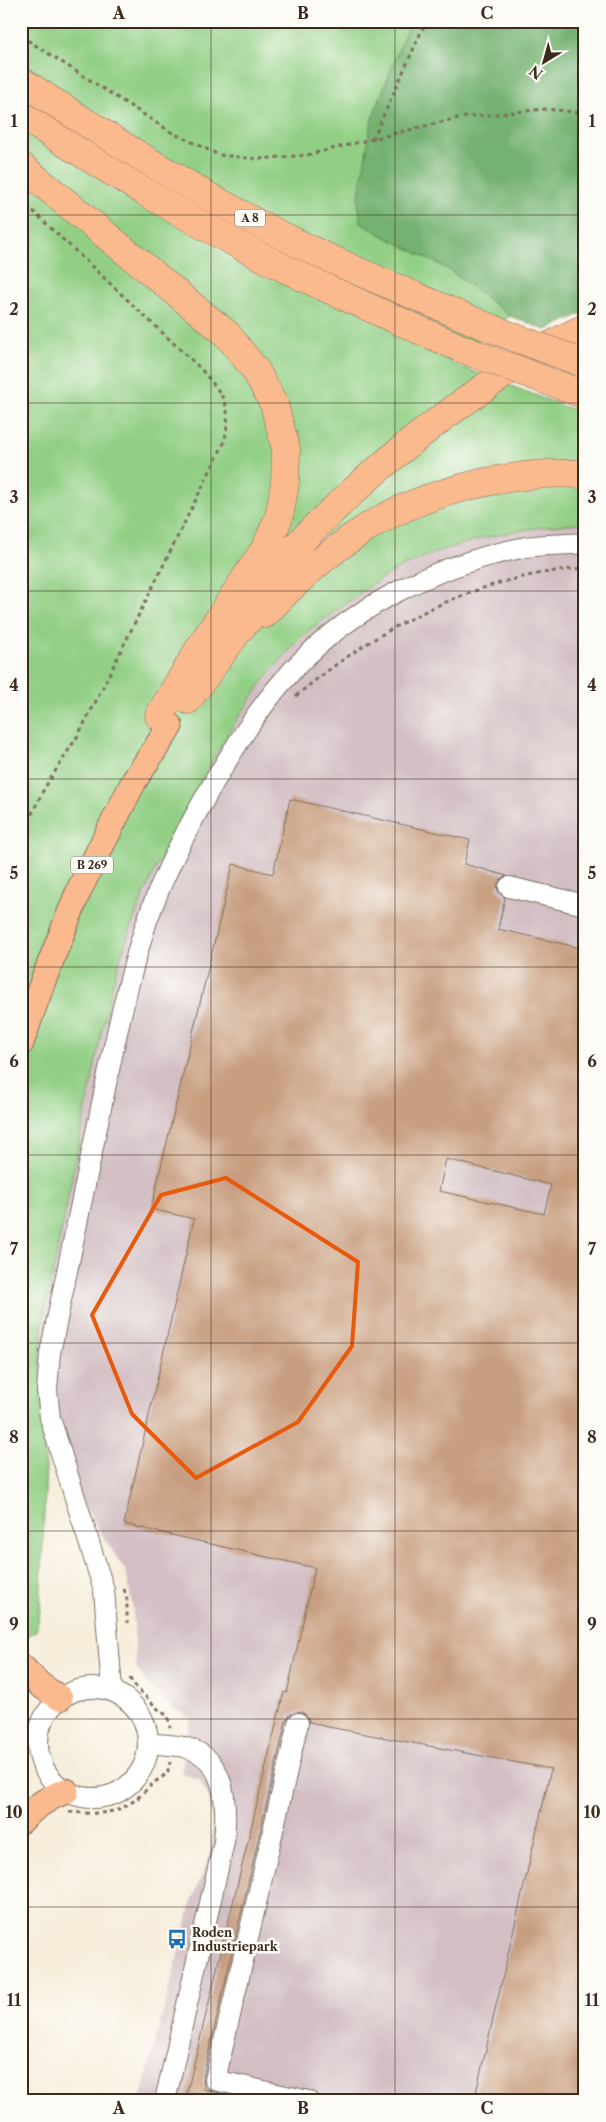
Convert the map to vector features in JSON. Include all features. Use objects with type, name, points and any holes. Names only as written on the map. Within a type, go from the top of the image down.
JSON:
[{"type":"highway","name":"A 8","points":[[21,81],[103,134],[207,196],[280,234],[371,277],[493,329],[585,364]]},
{"type":"highway","name":"A 8","points":[[21,115],[88,158],[210,229],[276,264],[465,350],[585,394]]},
{"type":"highway","points":[[21,166],[227,334],[256,371],[274,404],[286,449],[285,483],[279,517],[266,547],[197,652],[165,721]]},
{"type":"highway","points":[[165,721],[228,621],[291,552],[340,504],[435,422],[517,364],[585,328]]},
{"type":"highway","points":[[165,721],[244,624],[288,574],[349,513],[443,432],[524,376],[585,342]]},
{"type":"highway","points":[[165,721],[276,602],[318,562],[358,533],[402,510],[455,489],[556,472],[585,474]]},
{"type":"main road","name":"B 269","points":[[21,1043],[24,1001],[165,721]]},
{"type":"main road","points":[[21,1055],[24,1001]]},
{"type":"main road","points":[[21,1666],[40,1685],[60,1698]]},
{"type":"main road","points":[[21,1821],[32,1809],[52,1796],[65,1801]]},
{"type":"street","points":[[112,1690],[104,1590],[50,1418],[48,1375],[50,1353],[120,1016],[148,920],[170,864],[197,811],[252,721],[284,680],[302,661],[342,626],[364,610],[435,574],[480,559],[528,547],[585,544]]},
{"type":"street","points":[[509,887],[585,905]]},
{"type":"street","points":[[85,1688],[112,1690],[134,1706],[142,1717],[149,1743],[146,1760],[139,1774],[128,1786],[114,1794],[97,1798],[81,1797],[65,1801],[45,1770],[30,1741],[48,1710],[60,1698],[72,1691],[85,1688]]},
{"type":"street","points":[[298,1723],[215,2080],[308,2101]]},
{"type":"street","points":[[149,1743],[186,1748],[200,1753],[216,1770],[223,1792],[226,1816],[224,1842],[162,2097]]},
{"type":"path","points":[[373,139],[426,21]]},
{"type":"path","points":[[21,36],[170,132],[219,155],[258,159],[307,156],[458,118],[544,109],[585,113]]},
{"type":"path","points":[[21,200],[200,368],[228,408],[228,424],[224,443],[96,701],[77,737],[44,789],[21,836]]},
{"type":"path","points":[[296,697],[329,669],[376,638],[431,608],[473,591],[513,579],[557,570],[585,568]]},
{"type":"path","points":[[122,1581],[127,1600],[127,1627]]},
{"type":"path","points":[[65,1801],[96,1814],[114,1811],[129,1804],[151,1784],[168,1774],[170,1770],[171,1746],[168,1716],[160,1711],[132,1683],[128,1674]]},
{"type":"highlighted area","points":[[226,1178],[358,1262],[352,1346],[298,1422],[196,1478],[132,1414],[92,1315],[161,1195]]},
{"type":"shaded area","points":[[585,523],[585,2101],[140,2101],[192,1901],[210,1855],[213,1823],[209,1799],[199,1779],[181,1774],[190,1718],[170,1706],[147,1683],[136,1668],[133,1610],[126,1572],[54,1459],[40,1364],[42,1324],[74,1163],[100,1041],[121,957],[141,897],[177,825],[214,758],[255,693],[286,654],[318,624],[399,568],[450,548],[499,533],[553,525]]},
{"type":"green space","points":[[21,21],[410,21],[372,119],[361,222],[448,269],[510,316],[449,362],[571,409],[585,402],[585,523],[537,528],[490,536],[422,558],[378,581],[312,628],[273,669],[238,718],[217,752],[155,869],[121,956],[109,1002],[42,1324],[40,1364],[47,1430],[43,1445],[46,1466],[40,1610],[36,1631],[25,1638],[21,1635]]},
{"type":"green space","points":[[410,21],[585,21],[585,312],[546,330],[510,316],[448,269],[361,222],[358,201],[372,119]]},
{"type":"building","points":[[290,799],[470,840],[464,864],[507,876],[501,879],[497,885],[498,891],[505,898],[498,929],[585,949],[585,2101],[474,2101],[551,1769],[323,1726],[310,1722],[306,1715],[300,1711],[290,1715],[286,1720],[203,2077],[204,2089],[230,2096],[229,2101],[185,2101],[284,1692],[287,1693],[315,1568],[124,1524],[194,1219],[151,1209],[233,864],[273,874]],"holes":[[[446,1159],[551,1185],[544,1214],[439,1191]]]},
{"type":"place","name":"Roden Industriepark","points":[[177,1939]]}]
